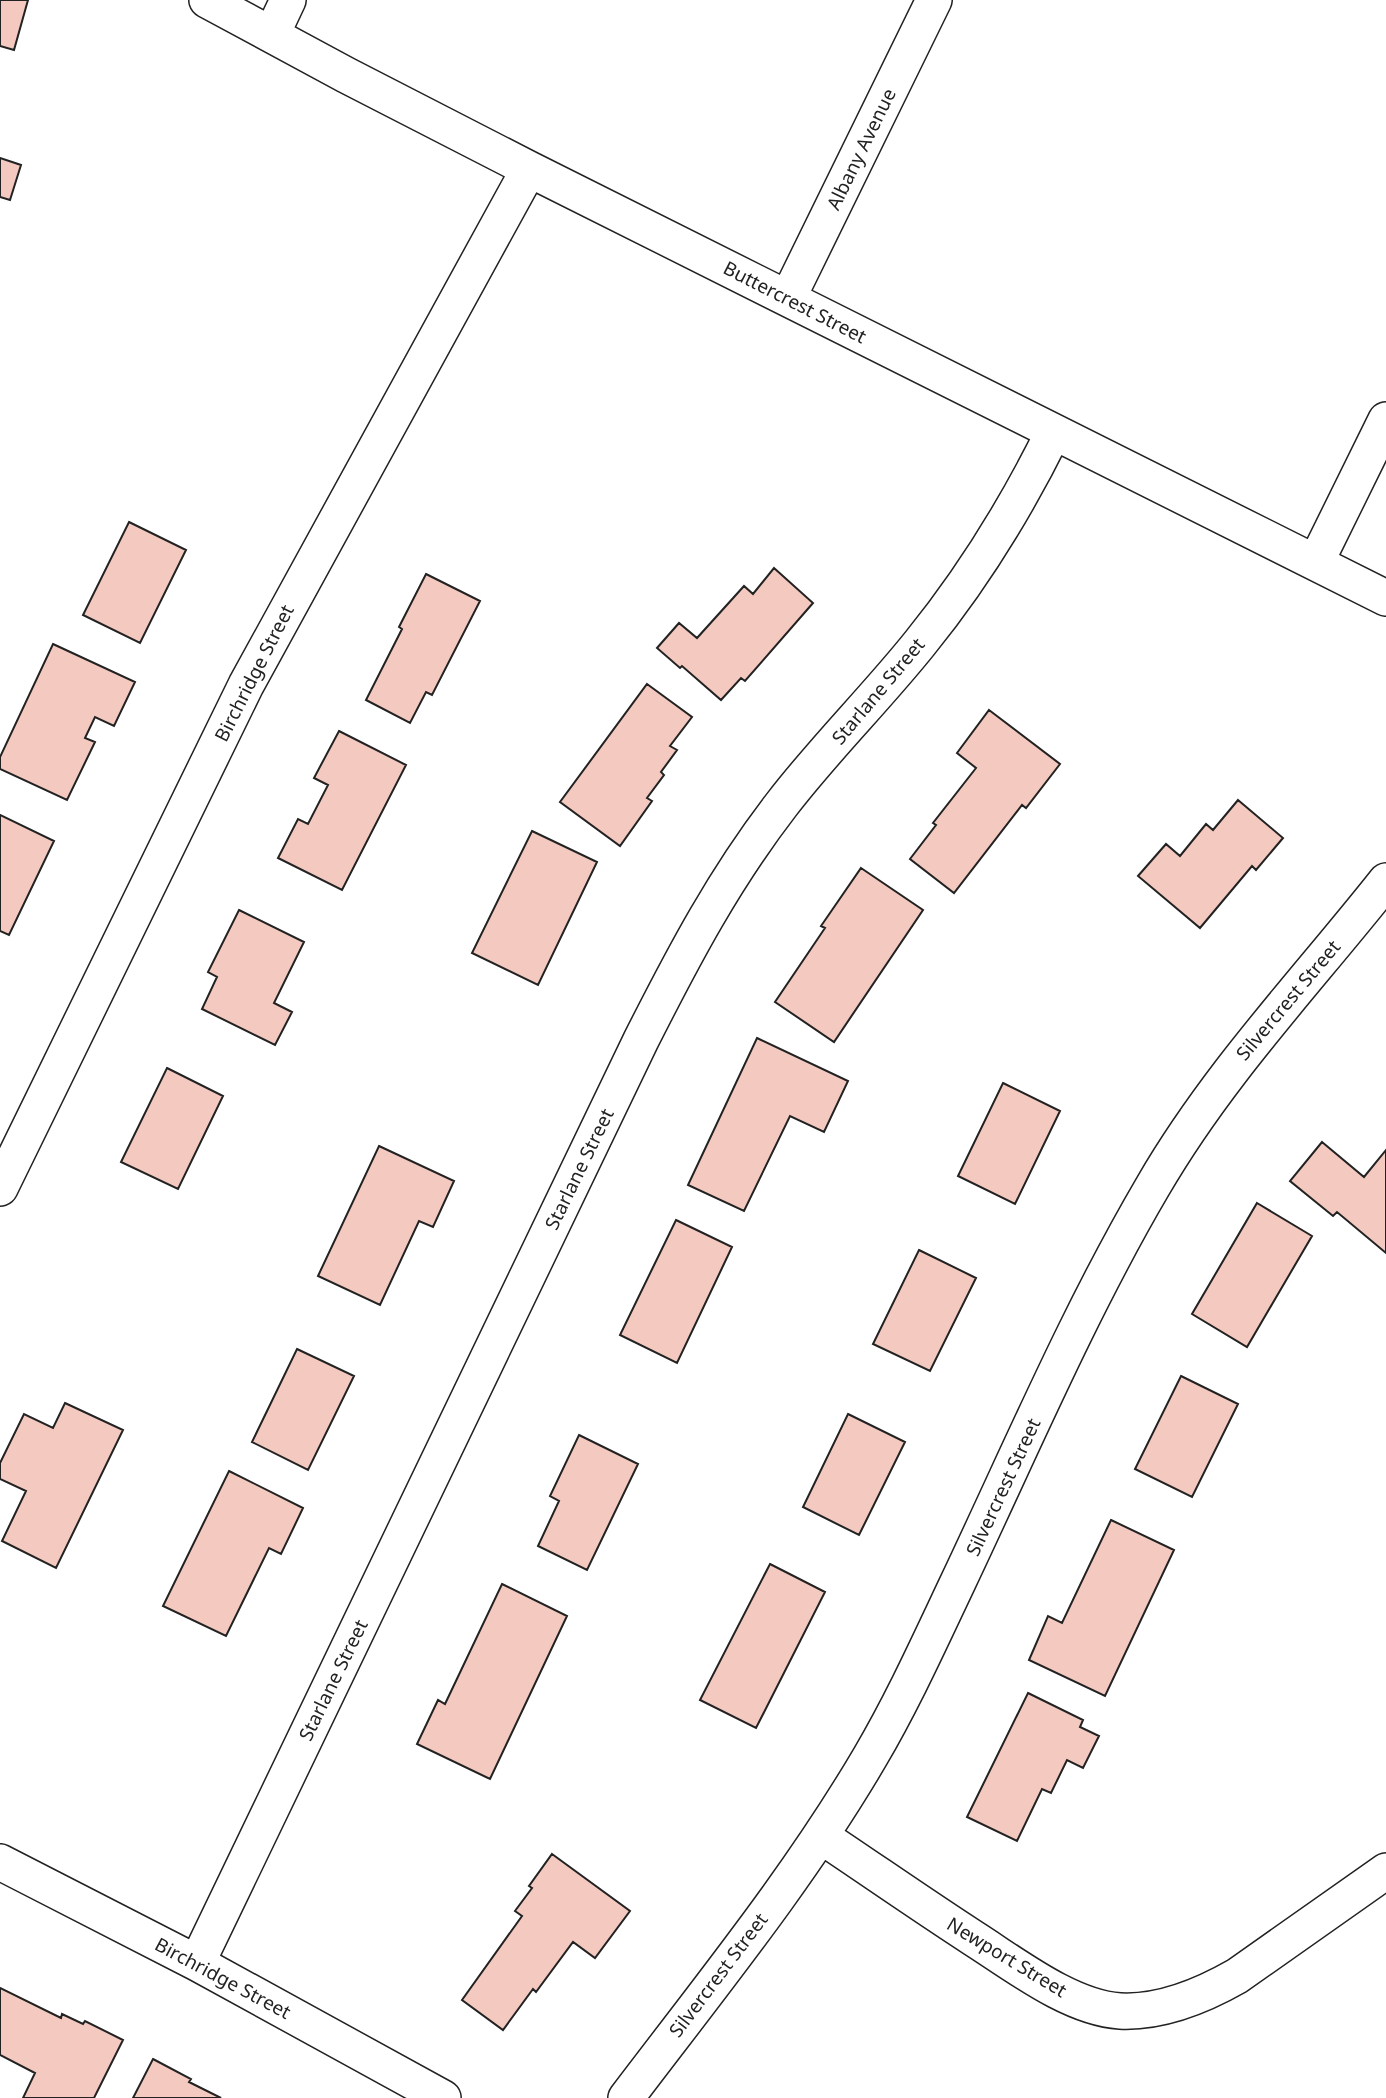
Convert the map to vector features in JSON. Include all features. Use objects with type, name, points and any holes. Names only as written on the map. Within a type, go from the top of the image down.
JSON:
[{"type":"street","name":"Buttercrest Street","points":[[207,0],[529,169],[1386,598]]},
{"type":"street","points":[[272,34],[288,0]]},
{"type":"street","name":"Albany Avenue","points":[[788,298],[934,0]]},
{"type":"street","name":"Birchridge Street","points":[[0,1188],[246,685],[529,169]]},
{"type":"street","points":[[1316,562],[1386,420]]},
{"type":"street","name":"Starlane Street","points":[[197,1963],[640,1040],[694,935],[729,878],[783,803],[921,642],[965,581],[1018,499],[1053,433]]},
{"type":"street","name":"Silvercrest Street","points":[[625,2098],[821,1836],[872,1754],[928,1645],[1092,1300],[1153,1185],[1218,1085],[1386,881]]},
{"type":"street","name":"Newport Street","points":[[821,1836],[1037,1978],[1087,2003],[1119,2011],[1150,2010],[1215,1988],[1237,1976],[1386,1871]]},
{"type":"street","name":"Birchridge Street","points":[[0,1862],[197,1963],[443,2098]]},
{"type":"building","points":[[0,0],[28,0],[14,50],[0,46]]},
{"type":"building","points":[[0,158],[21,165],[10,200],[0,197]]},
{"type":"building","points":[[129,522],[186,550],[140,643],[83,615]]},
{"type":"building","points":[[774,568],[813,603],[745,681],[741,678],[721,700],[657,648],[679,623],[697,638],[744,586],[753,594]]},
{"type":"building","points":[[426,574],[480,601],[432,695],[426,692],[410,723],[366,700]]},
{"type":"building","points":[[53,644],[135,682],[114,726],[95,717],[85,738],[95,742],[67,800],[0,769],[0,757]]},
{"type":"building","points":[[647,684],[692,717],[670,746],[677,750],[661,772],[664,775],[647,798],[652,801],[620,846],[560,802]]},
{"type":"building","points":[[989,710],[1060,764],[1026,808],[1022,805],[954,893],[910,859],[936,825],[933,823],[976,768],[957,753]]},
{"type":"building","points":[[339,731],[406,765],[342,890],[278,858],[298,819],[308,824],[328,785],[314,778]]},
{"type":"building","points":[[1238,800],[1283,838],[1256,870],[1252,866],[1200,928],[1138,876],[1166,844],[1180,856],[1206,824],[1213,830]]},
{"type":"building","points":[[0,815],[54,841],[9,935],[0,931]]},
{"type":"building","points":[[532,831],[597,862],[538,985],[472,953]]},
{"type":"building","points":[[861,868],[923,910],[834,1042],[775,1002],[825,928],[821,926]]},
{"type":"building","points":[[239,910],[304,942],[274,1003],[292,1012],[275,1045],[202,1009],[217,977],[208,972]]},
{"type":"building","points":[[757,1038],[848,1081],[824,1132],[790,1116],[744,1211],[688,1185]]},
{"type":"building","points":[[167,1068],[223,1096],[178,1189],[121,1162]]},
{"type":"building","points":[[1003,1083],[1060,1111],[1015,1204],[958,1176]]},
{"type":"building","points":[[1322,1142],[1364,1177],[1386,1150],[1386,1253],[1337,1212],[1333,1216],[1290,1181]]},
{"type":"building","points":[[379,1146],[454,1181],[433,1227],[419,1221],[380,1305],[318,1276]]},
{"type":"building","points":[[1257,1203],[1312,1236],[1247,1347],[1192,1314]]},
{"type":"building","points":[[676,1220],[732,1247],[677,1363],[620,1335]]},
{"type":"building","points":[[919,1250],[976,1278],[930,1371],[873,1344]]},
{"type":"building","points":[[297,1349],[354,1376],[308,1470],[252,1442]]},
{"type":"building","points":[[1181,1376],[1238,1404],[1192,1497],[1135,1469]]},
{"type":"building","points":[[65,1403],[123,1430],[56,1568],[2,1541],[26,1491],[0,1479],[0,1463],[24,1414],[53,1428]]},
{"type":"building","points":[[848,1414],[905,1442],[859,1535],[803,1507]]},
{"type":"building","points":[[579,1435],[638,1464],[587,1570],[538,1546],[559,1501],[550,1496]]},
{"type":"building","points":[[229,1471],[303,1508],[281,1554],[269,1548],[226,1636],[163,1606]]},
{"type":"building","points":[[1111,1520],[1174,1550],[1105,1696],[1029,1660],[1048,1616],[1062,1623]]},
{"type":"building","points":[[770,1564],[825,1592],[756,1728],[700,1700]]},
{"type":"building","points":[[502,1584],[567,1616],[490,1779],[417,1744],[438,1700],[445,1704]]},
{"type":"building","points":[[1028,1693],[1083,1720],[1080,1727],[1099,1736],[1083,1768],[1067,1760],[1051,1793],[1042,1789],[1017,1841],[967,1817]]},
{"type":"building","points":[[552,1854],[630,1911],[595,1958],[573,1942],[536,1992],[533,1989],[503,2030],[462,2000],[522,1916],[515,1911]]},
{"type":"building","points":[[0,1988],[61,2018],[62,2014],[83,2024],[85,2021],[123,2040],[94,2098],[23,2098],[35,2073],[0,2055]]},
{"type":"building","points":[[153,2059],[191,2079],[189,2082],[221,2098],[133,2098]]}]
